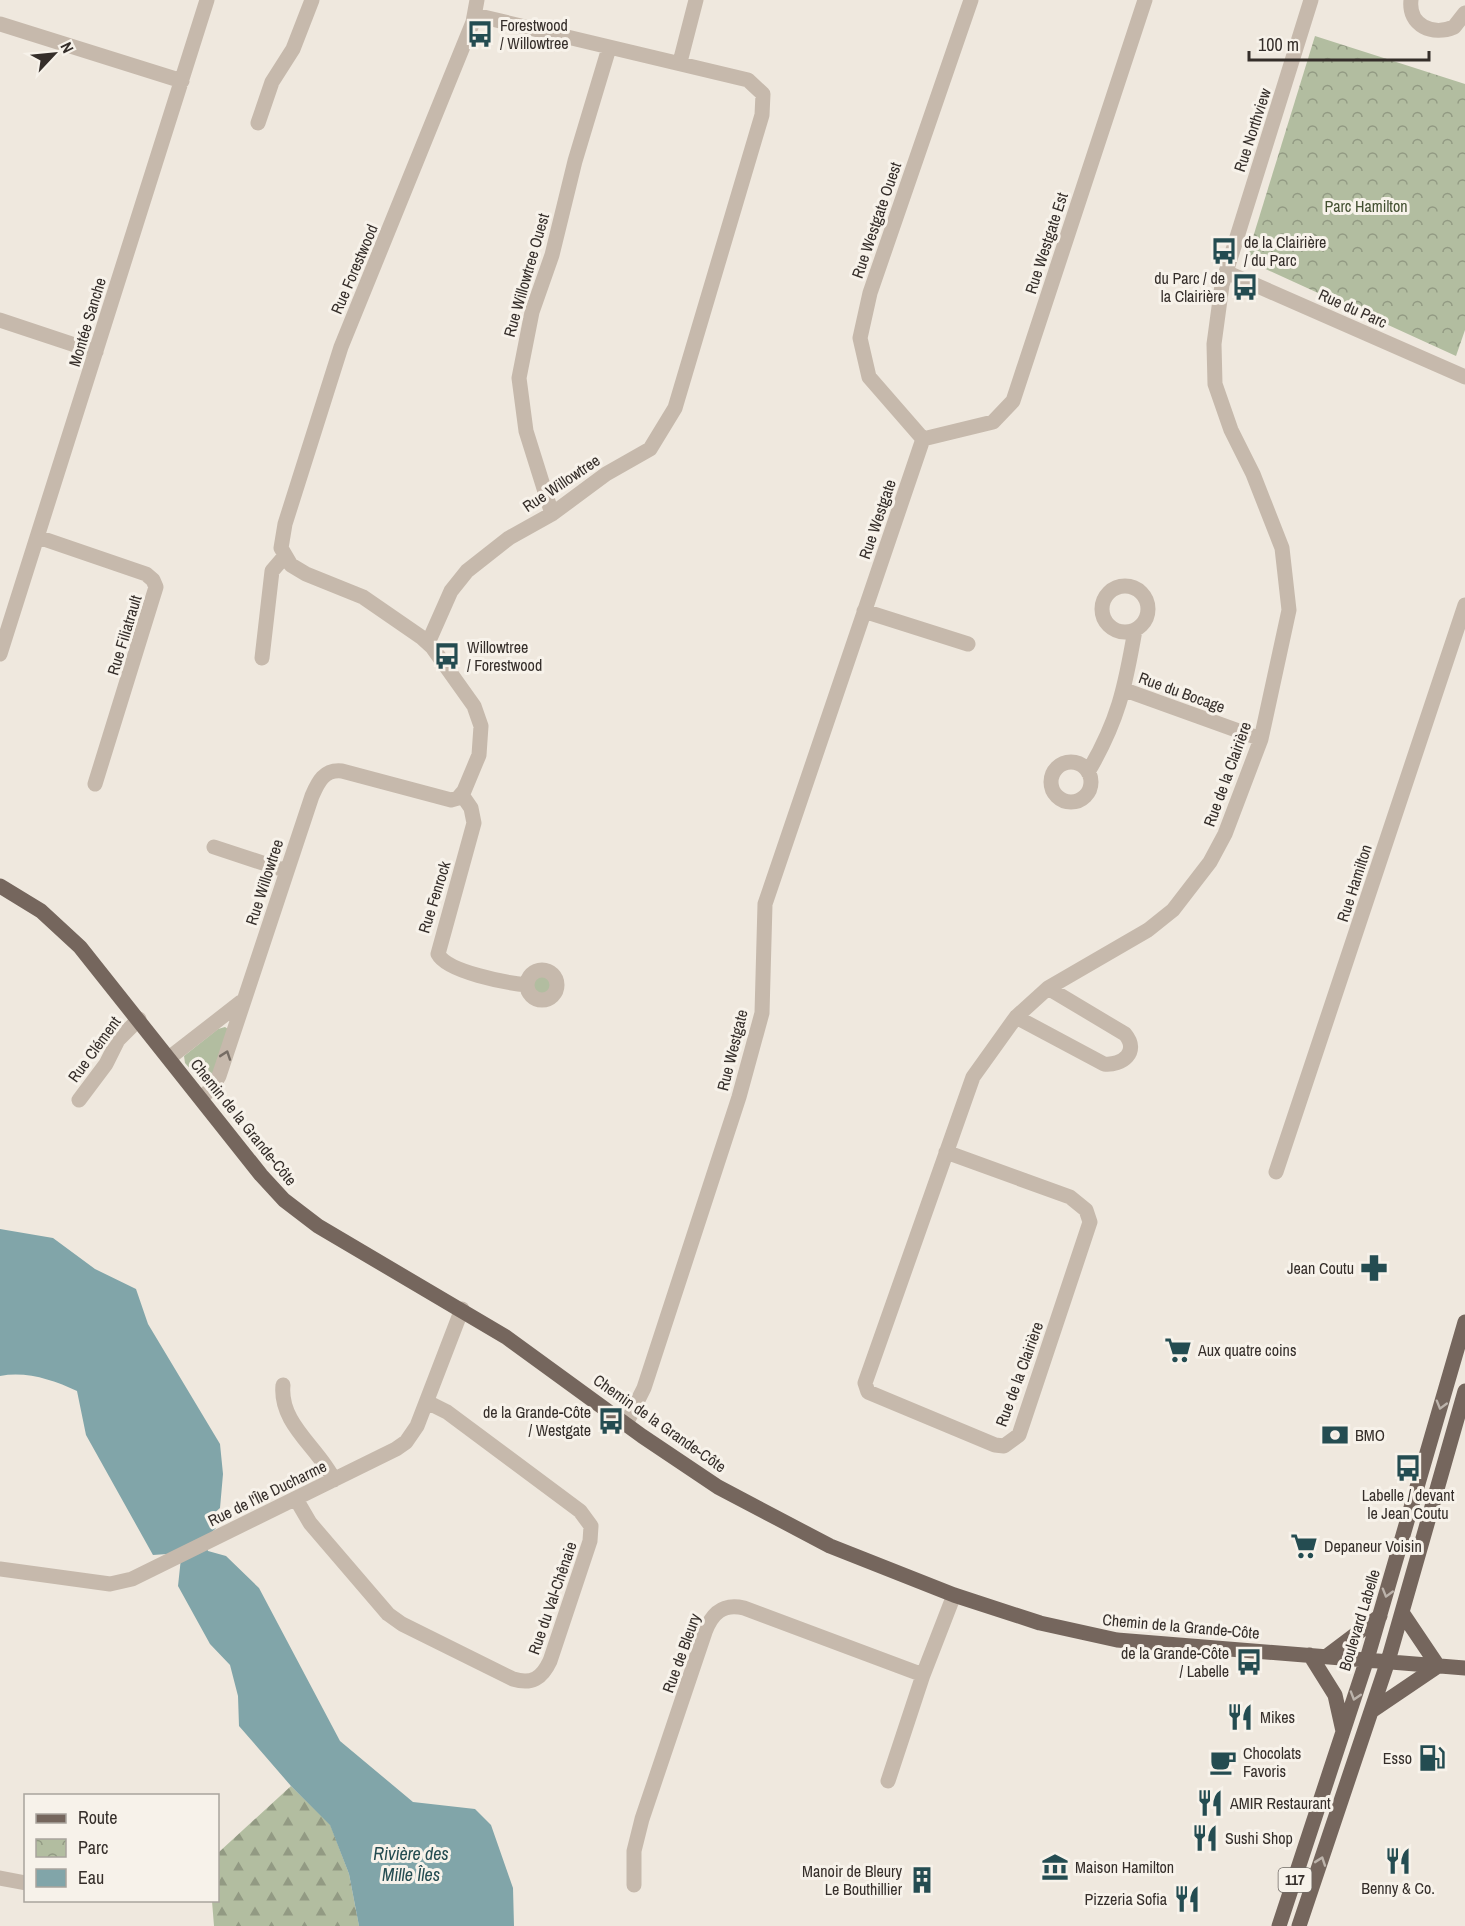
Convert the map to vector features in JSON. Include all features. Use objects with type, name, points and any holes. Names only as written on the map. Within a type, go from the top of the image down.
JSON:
[{"type":"main road","name":"Chemin de la Grande-Côte","points":[[0,886],[33,905],[69,935],[139,1019],[261,1175],[295,1209],[324,1230],[462,1309],[529,1352],[705,1479],[783,1522],[842,1551],[954,1595],[1040,1623],[1101,1638],[1160,1646],[1327,1656],[1465,1668]]},
{"type":"main road","name":"Boulevard Labelle","points":[[1279,1926],[1344,1734],[1465,1322]]},
{"type":"main road","name":"117","points":[[1299,1926],[1373,1710],[1465,1391]]},
{"type":"main road","points":[[1373,1710],[1438,1666],[1402,1614]]},
{"type":"main road","points":[[1327,1656],[1380,1616]]},
{"type":"main road","points":[[1310,1655],[1335,1695],[1344,1734]]},
{"type":"street","name":"Montée Sanche","points":[[0,654],[207,0]]},
{"type":"street","points":[[258,123],[272,82],[293,49],[312,0]]},
{"type":"street","points":[[680,62],[696,0]]},
{"type":"street","name":"Rue Westgate Ouest","points":[[923,439],[869,377],[860,338],[870,293],[971,0]]},
{"type":"street","name":"Rue Westgate Est","points":[[923,439],[993,422],[1013,401],[1145,0]]},
{"type":"street","name":"Rue Northview","points":[[1226,272],[1311,0]]},
{"type":"street","points":[[1411,0],[1414,18],[1420,26],[1435,32],[1454,27],[1465,12]]},
{"type":"street","name":"Rue Willowtree","points":[[428,643],[451,591],[461,577],[509,538],[552,513],[606,474],[650,449],[675,408],[762,115],[763,94],[748,80],[680,62],[609,48],[476,7]]},
{"type":"street","name":"Rue Forestwood","points":[[262,658],[272,571],[284,557],[281,548],[285,524],[341,347],[476,7]]},
{"type":"street","points":[[0,24],[182,81]]},
{"type":"street","name":"Rue Willowtree Ouest","points":[[552,513],[526,431],[519,378],[532,312],[552,255],[575,161],[609,48]]},
{"type":"street","name":"Rue du Parc","points":[[1226,272],[1465,377]]},
{"type":"street","name":"Rue de la Clairière","points":[[946,1152],[1070,1197],[1086,1210],[1090,1222],[1019,1435],[1004,1446],[994,1445],[868,1392],[865,1383],[946,1152],[973,1077],[1016,1017],[1048,988],[1148,930],[1173,910],[1210,862],[1225,834],[1261,739],[1289,610],[1282,548],[1253,474],[1231,430],[1215,384],[1214,344],[1218,299],[1226,272]]},
{"type":"street","points":[[0,320],[96,352]]},
{"type":"street","name":"Rue Westgate","points":[[626,1424],[644,1388],[739,1097],[762,1013],[765,904],[923,439]]},
{"type":"street","name":"Rue Filiatrault","points":[[38,537],[146,574],[153,579],[156,587],[95,784]]},
{"type":"street","points":[[284,557],[299,571],[352,591],[373,603],[428,643],[474,706],[481,726],[478,755],[462,795]]},
{"type":"street","name":"Rue Hamilton","points":[[1276,1172],[1465,605]]},
{"type":"street","points":[[864,611],[968,644]]},
{"type":"street","name":"Rue du Bocage","points":[[1088,772],[1109,737],[1125,690],[1135,630]]},
{"type":"street","name":"Rue du Bocage","points":[[1125,690],[1261,739]]},
{"type":"street","name":"Rue Willowtree","points":[[201,1098],[218,1079],[317,784],[332,772],[342,771],[451,800],[462,795]]},
{"type":"street","name":"Rue Fenrock","points":[[462,795],[471,808],[474,823],[438,954],[442,960],[452,966],[527,985]]},
{"type":"street","points":[[214,847],[286,871]]},
{"type":"street","points":[[1016,1017],[1104,1064],[1116,1065],[1125,1060],[1131,1050],[1131,1040],[1125,1034],[1048,988]]},
{"type":"street","points":[[169,1058],[242,1002]]},
{"type":"street","name":"Rue Clément","points":[[79,1100],[106,1064],[118,1040],[139,1019]]},
{"type":"street","name":"Rue de l'Île Ducharme","points":[[0,1569],[110,1584],[132,1579],[406,1442],[427,1402],[462,1309]]},
{"type":"street","points":[[283,1385],[284,1404],[290,1418],[334,1480]]},
{"type":"street","name":"Rue du Val-Chênaie","points":[[296,1499],[310,1523],[394,1619],[513,1679],[527,1682],[539,1678],[550,1661],[590,1541],[591,1526],[580,1511],[447,1412],[427,1402]]},
{"type":"street","points":[[888,1781],[923,1675],[954,1595]]},
{"type":"street","name":"Rue de Bleury","points":[[634,1885],[634,1851],[642,1819],[705,1632],[715,1612],[730,1606],[744,1608],[923,1675]]},
{"type":"street","points":[[0,1878],[24,1883]]},
{"type":"green space","name":"Parc Hamilton","points":[[1315,36],[1465,84],[1465,330],[1456,356],[1246,260]]},
{"type":"green space","points":[[542,974],[549,977],[552,984],[549,991],[542,994],[535,991],[532,984],[535,977]]},
{"type":"green space","points":[[225,1027],[228,1029],[215,1073],[207,1080],[200,1080],[185,1063],[184,1056],[218,1029]]},
{"type":"green space","points":[[291,1786],[330,1824],[349,1874],[359,1926],[214,1926],[212,1902],[219,1902],[219,1852]]},
{"type":"water","name":"Rivière des Mille Îles","points":[[0,1229],[53,1238],[95,1269],[136,1289],[148,1324],[220,1444],[223,1474],[220,1508],[212,1515],[216,1528],[204,1540],[208,1551],[226,1556],[259,1588],[340,1741],[413,1802],[475,1809],[491,1825],[513,1888],[514,1926],[359,1926],[349,1874],[330,1825],[291,1786],[239,1726],[238,1696],[230,1665],[210,1644],[178,1586],[181,1558],[167,1554],[153,1555],[86,1435],[77,1391],[40,1378],[20,1375],[0,1376]]},
{"type":"place","name":"Forestwood / Willowtree","points":[[480,34]]},
{"type":"place","name":"de la Clairière / du Parc","points":[[1224,251]]},
{"type":"place","name":"du Parc / de la Clairière","points":[[1245,287]]},
{"type":"place","name":"Willowtree / Forestwood","points":[[447,656]]},
{"type":"place","name":"Jean Coutu","points":[[1374,1268]]},
{"type":"place","name":"Aux quatre coins","points":[[1178,1350]]},
{"type":"place","name":"de la Grande-Côte / Westgate","points":[[611,1421]]},
{"type":"place","name":"BMO","points":[[1335,1435]]},
{"type":"place","name":"Labelle / devant le Jean Coutu","points":[[1408,1468]]},
{"type":"place","name":"Depaneur Voisin","points":[[1304,1546]]},
{"type":"place","name":"de la Grande-Côte / Labelle","points":[[1249,1662]]},
{"type":"place","name":"Mikes","points":[[1240,1717]]},
{"type":"place","name":"Esso","points":[[1432,1758]]},
{"type":"place","name":"Chocolats Favoris","points":[[1223,1762]]},
{"type":"place","name":"AMIR Restaurant","points":[[1210,1803]]},
{"type":"place","name":"Sushi Shop","points":[[1205,1838]]},
{"type":"place","name":"Benny & Co.","points":[[1398,1861]]},
{"type":"place","name":"Maison Hamilton","points":[[1055,1867]]},
{"type":"place","name":"Manoir de Bleury Le Bouthillier","points":[[922,1880]]},
{"type":"place","name":"Pizzeria Sofia","points":[[1187,1899]]}]
